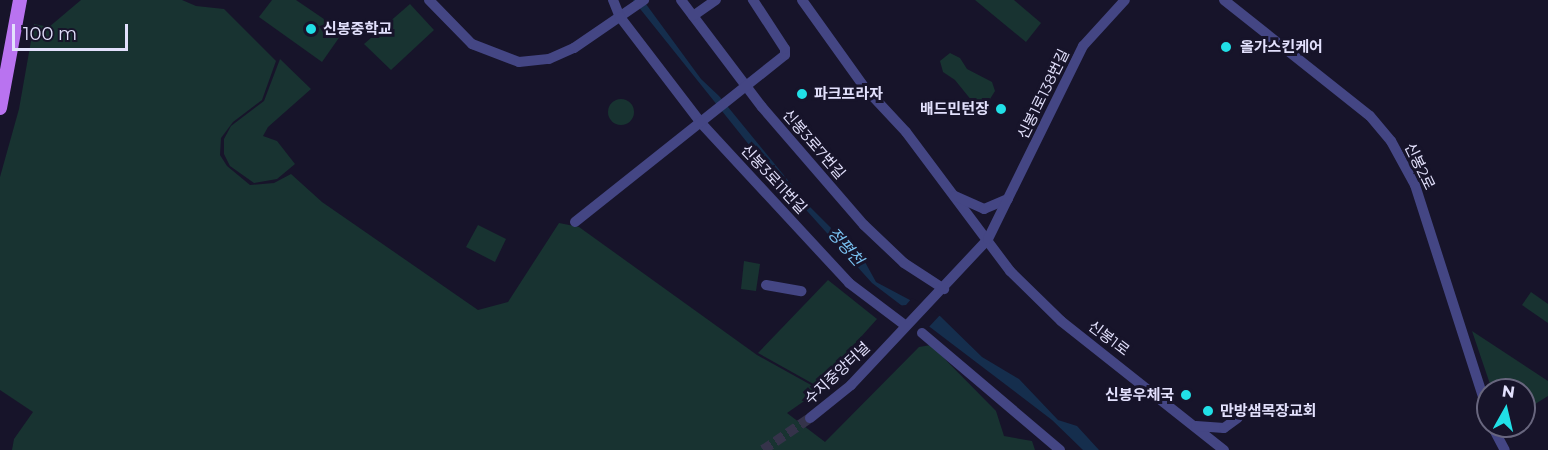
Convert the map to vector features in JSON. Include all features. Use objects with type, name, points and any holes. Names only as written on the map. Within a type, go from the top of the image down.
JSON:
[{"type":"main road","points":[[0,108],[20,0]]},
{"type":"street","points":[[429,0],[455,30],[481,50],[519,62],[561,54],[644,0]]},
{"type":"street","name":"신봉3로11번길","points":[[613,0],[705,119],[849,283],[907,325]]},
{"type":"street","name":"신봉3로7번길","points":[[681,0],[741,89],[864,225],[904,263],[944,289]]},
{"type":"street","points":[[693,16],[716,0]]},
{"type":"street","points":[[575,222],[786,52],[753,0]]},
{"type":"street","name":"신봉1로","points":[[802,0],[866,88],[906,132],[1010,271],[1061,321],[1224,450]]},
{"type":"street","name":"신봉1로138번길","points":[[988,239],[1083,46],[1125,0]]},
{"type":"street","name":"신봉2로","points":[[1224,0],[1370,116],[1391,141],[1415,185],[1477,378]]},
{"type":"street","points":[[955,196],[990,210],[1009,199]]},
{"type":"street","points":[[907,325],[944,289],[988,239]]},
{"type":"street","points":[[766,285],[801,291]]},
{"type":"street","name":"수지중앙터널","points":[[810,418],[851,385],[907,325]]},
{"type":"street","points":[[922,333],[1060,450]]},
{"type":"street","points":[[1196,426],[1224,428],[1238,418]]},
{"type":"green space","points":[[81,0],[182,0],[196,6],[224,9],[276,61],[262,100],[233,122],[221,138],[220,155],[227,166],[250,185],[274,183],[291,174],[322,202],[478,310],[508,302],[559,223],[579,227],[757,355],[820,390],[787,413],[825,442],[919,347],[931,345],[996,411],[1004,436],[1032,441],[1035,450],[12,450],[14,439],[33,412],[0,390],[0,177],[19,109],[34,24],[49,27]]},
{"type":"green space","points":[[272,0],[296,0],[343,32],[322,62],[259,17]]},
{"type":"green space","points":[[975,0],[1014,0],[1041,23],[1026,42]]},
{"type":"green space","points":[[410,4],[434,30],[391,70],[364,44]]},
{"type":"green space","points":[[950,53],[960,58],[967,69],[992,82],[995,91],[990,99],[972,101],[955,80],[943,72],[940,61]]},
{"type":"green space","points":[[280,59],[311,89],[268,127],[263,136],[277,141],[295,164],[277,179],[254,183],[230,166],[224,154],[224,139],[231,126],[264,101]]},
{"type":"green space","points":[[621,99],[630,103],[634,112],[630,121],[621,125],[612,121],[608,112],[612,103]]},
{"type":"green space","points":[[478,225],[506,239],[495,262],[466,247]]},
{"type":"green space","points":[[744,261],[760,264],[756,291],[741,289]]},
{"type":"green space","points":[[828,280],[877,319],[817,386],[758,353]]},
{"type":"green space","points":[[1531,292],[1548,304],[1548,323],[1522,305]]},
{"type":"green space","points":[[1472,331],[1548,381],[1548,396],[1536,404],[1536,378],[1488,378]]},
{"type":"water","name":"정평천","points":[[633,0],[643,0],[701,79],[719,96],[809,206],[865,262],[876,282],[940,316],[982,357],[1019,379],[1058,420],[1077,426],[1099,450],[1083,450],[1052,420],[872,283],[762,161]]},
{"type":"pier","points":[[912,298],[941,314],[927,329],[897,306],[906,305]]},
{"type":"tunnel","points":[[763,450],[810,418]]},
{"type":"place","name":"신봉중학교","points":[[311,29]]},
{"type":"place","name":"올가스킨케어","points":[[1226,47]]},
{"type":"place","name":"파크프라자","points":[[802,94]]},
{"type":"place","name":"배드민턴장","points":[[1001,109]]},
{"type":"place","name":"신봉우체국","points":[[1186,395]]},
{"type":"place","name":"만방샘목장교회","points":[[1208,411]]}]
